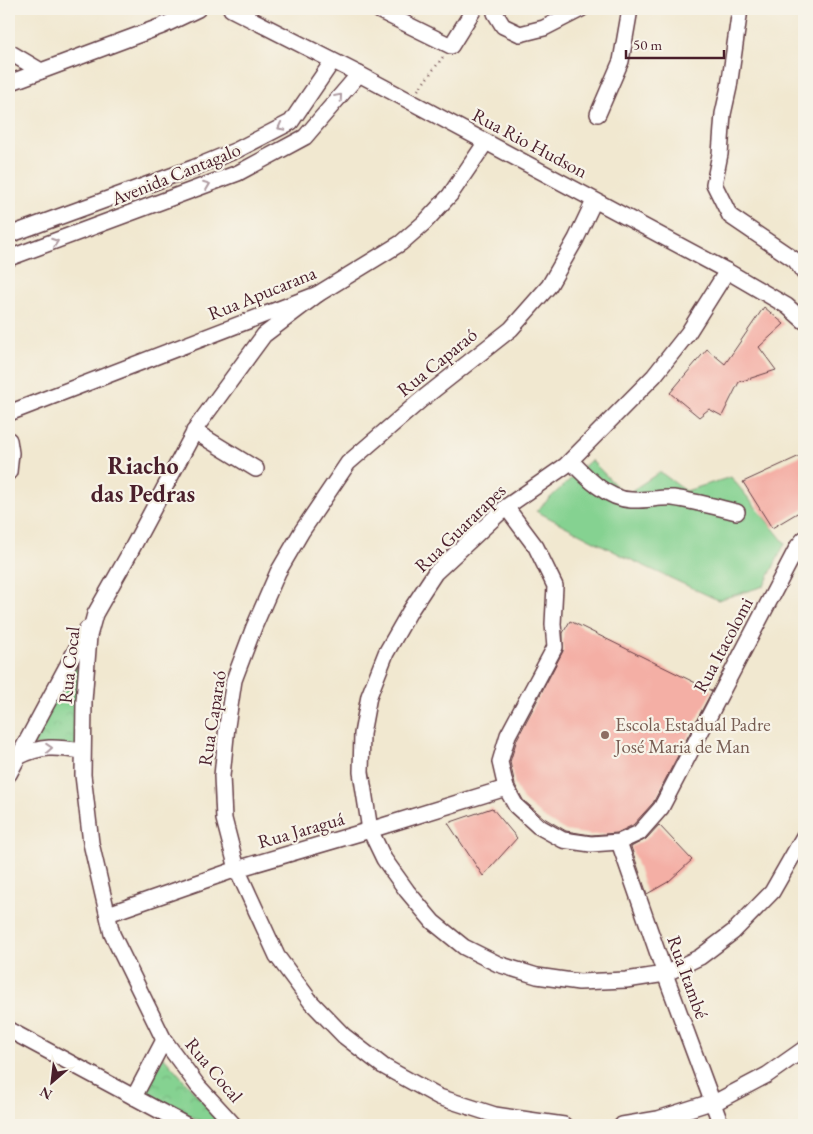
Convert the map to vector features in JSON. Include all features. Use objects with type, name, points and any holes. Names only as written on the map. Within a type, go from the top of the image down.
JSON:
[{"type":"street","points":[[9,83],[162,26],[198,9]]},
{"type":"street","name":"Rua Rio Hudson","points":[[231,9],[332,62],[359,74],[727,271],[787,306],[804,321]]},
{"type":"street","points":[[380,11],[452,46],[474,9]]},
{"type":"street","points":[[496,9],[495,13],[503,26],[520,34],[544,28],[581,9]]},
{"type":"street","points":[[598,114],[621,61],[630,9]]},
{"type":"street","points":[[740,9],[729,87],[723,114],[720,154],[714,184],[730,216],[795,260],[804,273]]},
{"type":"street","points":[[9,52],[41,70]]},
{"type":"street","name":"Avenida Cantagalo","points":[[9,235],[193,168],[237,150],[291,122],[332,62]]},
{"type":"street","name":"Avenida Cantagalo","points":[[9,258],[238,173],[305,137],[359,74]]},
{"type":"street","name":"Rua Apucarana","points":[[9,414],[318,294],[400,243],[425,222],[450,195],[486,142]]},
{"type":"street","name":"Rua Caparaó","points":[[564,1125],[495,1114],[439,1097],[383,1066],[344,1036],[305,994],[277,956],[237,869],[224,819],[222,776],[234,680],[278,572],[302,531],[348,463],[421,400],[511,329],[549,286],[594,201]]},
{"type":"street","name":"Rua Guararapes","points":[[727,271],[688,333],[654,376],[571,461],[506,507],[435,573],[386,653],[369,696],[362,734],[361,772],[370,830],[384,859],[433,922],[464,947],[498,964],[537,976],[579,982],[626,980],[665,974],[700,957],[752,914],[772,892],[802,844]]},
{"type":"street","name":"Rua Cocal","points":[[234,1125],[198,1086],[164,1040],[112,934],[91,844],[83,775],[82,751],[89,636],[95,614],[194,431],[264,335],[318,294]]},
{"type":"street","points":[[194,431],[256,469]]},
{"type":"street","points":[[9,440],[11,453],[9,472]]},
{"type":"street","points":[[571,461],[602,489],[624,499],[670,498],[737,512]]},
{"type":"street","name":"Rua Itacolomi","points":[[506,507],[536,547],[555,586],[553,624],[555,647],[508,735],[500,762],[506,788],[516,806],[538,826],[563,840],[591,844],[619,842],[639,833],[661,808],[788,563],[804,538]]},
{"type":"street","points":[[9,774],[95,614]]},
{"type":"street","points":[[18,757],[32,750],[55,747],[82,751]]},
{"type":"street","name":"Rua Jaraguá","points":[[108,914],[237,869],[506,788]]},
{"type":"street","name":"Rua Itambé","points":[[619,842],[721,1125]]},
{"type":"street","points":[[9,1030],[186,1125]]},
{"type":"street","name":"Rua Cocal","points":[[134,1097],[164,1040]]},
{"type":"street","points":[[622,1125],[658,1120],[705,1104],[714,1103],[767,1075],[804,1049]]},
{"type":"path","points":[[410,102],[452,46]]},
{"type":"green space","points":[[591,460],[625,495],[660,472],[686,491],[731,477],[785,543],[764,586],[718,600],[625,557],[536,511]]},
{"type":"green space","points":[[83,646],[79,748],[29,745]]},
{"type":"green space","points":[[163,1056],[223,1125],[209,1125],[143,1093]]},
{"type":"building","points":[[764,307],[784,324],[759,347],[776,370],[739,382],[722,416],[709,409],[699,417],[670,393],[707,349],[725,364]]},
{"type":"building","points":[[804,454],[804,509],[772,528],[743,482]]},
{"type":"building","points":[[570,621],[712,691],[653,803],[633,825],[617,833],[591,835],[566,831],[544,818],[523,800],[515,785],[510,762],[517,739],[563,651],[563,633]]},
{"type":"building","points":[[492,808],[517,838],[483,876],[448,823]]},
{"type":"building","points":[[659,825],[692,860],[668,882],[647,894],[631,847],[646,839]]},
{"type":"place","name":"Escola Estadual Padre José Maria de Man","points":[[605,735]]},
{"type":"district","name":"Riacho das Pedras","points":[[143,479]]}]
